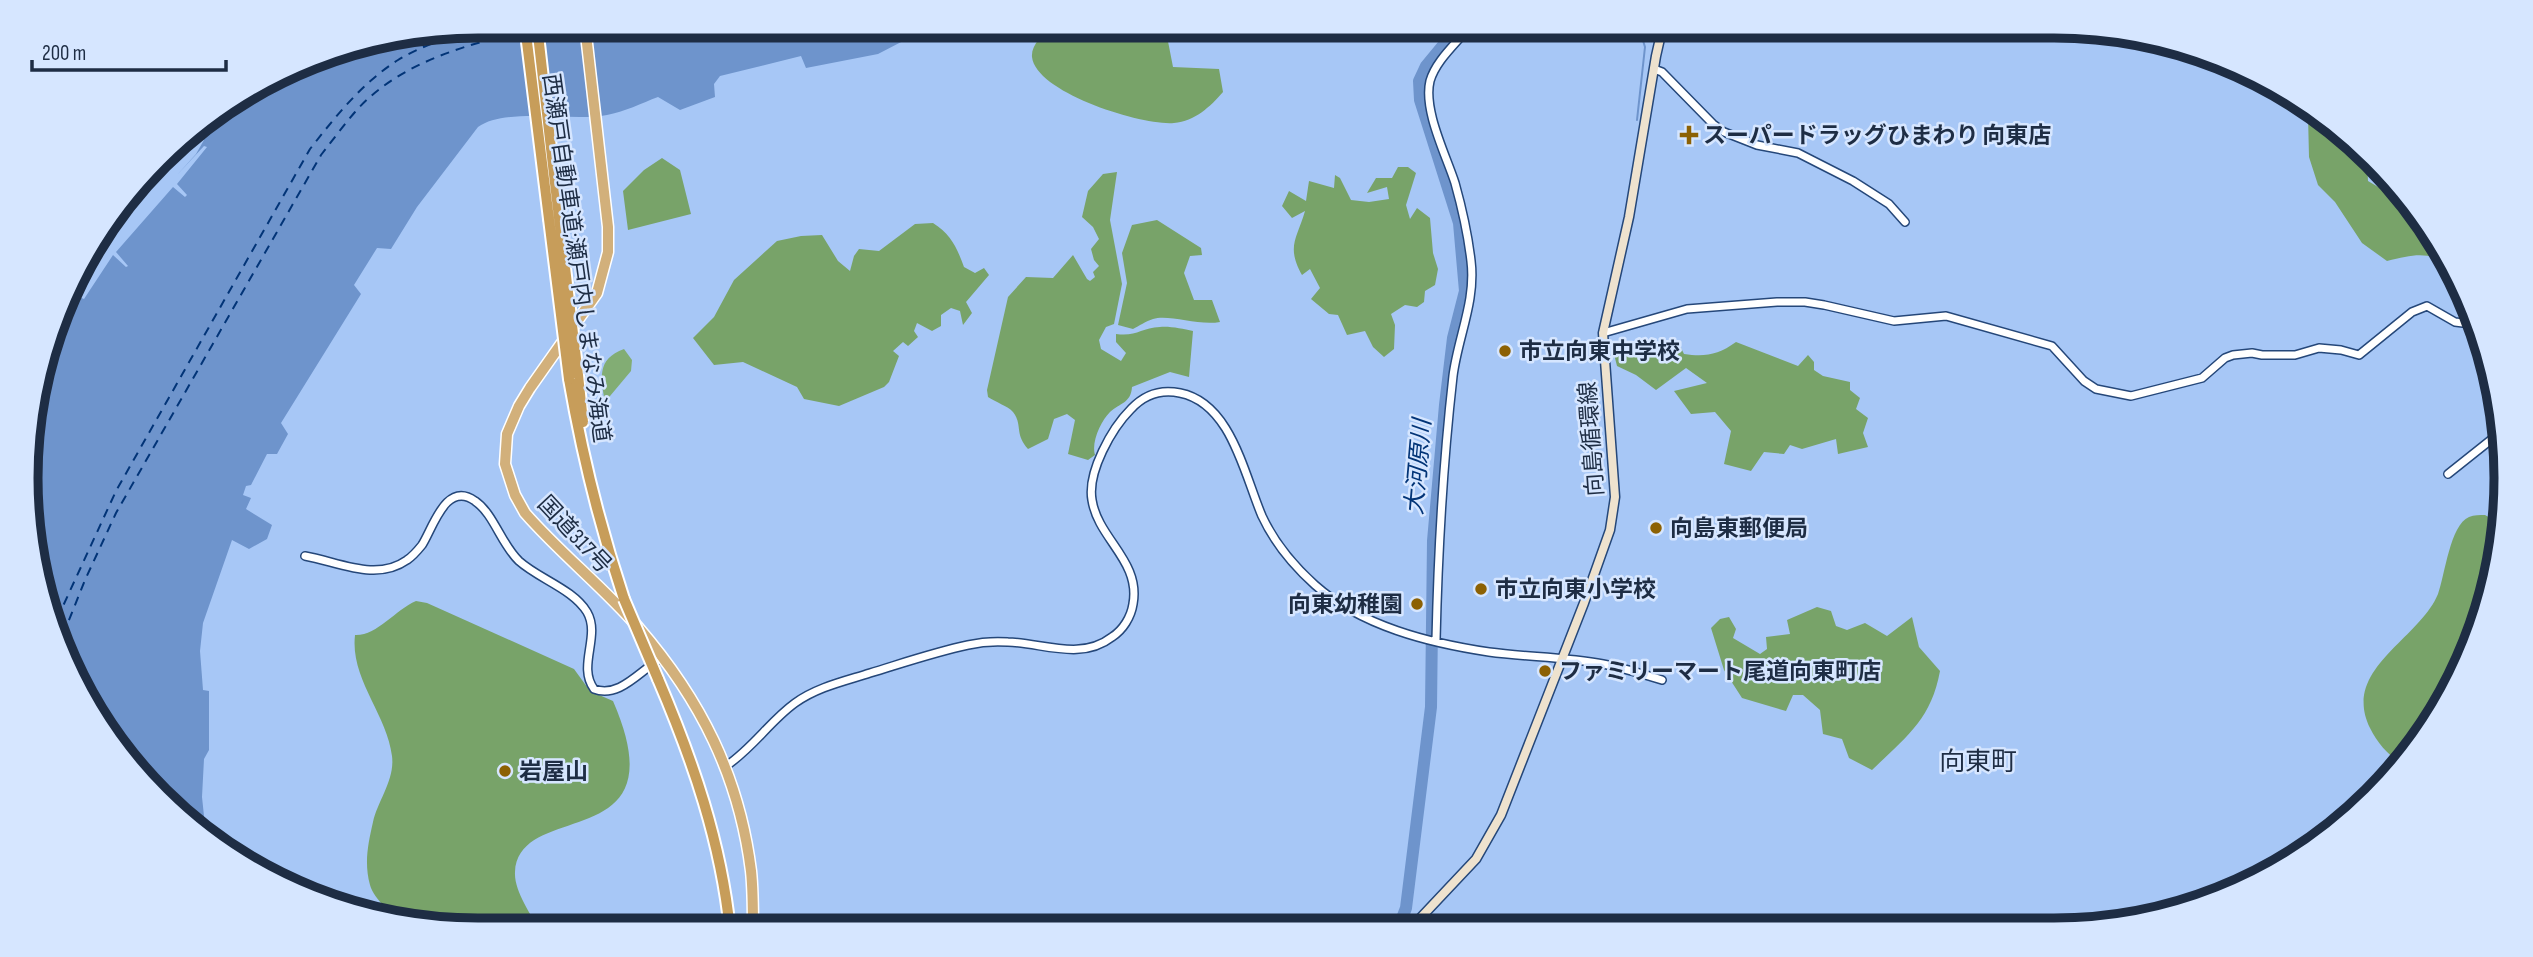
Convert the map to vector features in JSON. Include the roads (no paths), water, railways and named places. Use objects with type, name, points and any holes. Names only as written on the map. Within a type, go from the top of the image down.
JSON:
[{"type":"highway","name":"西瀬戸自動車道;瀬戸内しまなみ海道","points":[[527,38],[573,377],[593,494],[624,599],[684,742],[705,801],[720,862],[728,918]]},
{"type":"highway","name":"西瀬戸自動車道;瀬戸内しまなみ海道","points":[[538,38],[573,377]]},
{"type":"highway","name":"国道317号","points":[[586,38],[607,216],[608,252],[597,293],[519,406],[507,434],[505,464],[515,495],[525,513],[638,627],[701,714],[726,766],[743,824],[751,873],[753,918]]},
{"type":"main road","name":"向島循環線","points":[[1421,918],[1463,875],[1488,841],[1502,816],[1584,603],[1609,530],[1615,507],[1603,333],[1629,217],[1660,38]]},
{"type":"street","points":[[1436,640],[1439,533],[1449,413],[1454,371],[1471,296],[1472,263],[1455,186],[1431,110],[1428,90],[1437,66],[1460,38]]},
{"type":"street","points":[[1654,69],[1662,72],[1724,132],[1757,145],[1798,153],[1853,181],[1889,204],[1905,222]]},
{"type":"street","points":[[1603,333],[1688,309],[1777,302],[1824,305],[1894,321],[1947,316],[2052,346],[2084,381],[2096,389],[2131,396],[2202,378],[2225,358],[2233,355],[2295,355],[2319,348],[2359,355],[2413,312],[2427,306],[2455,322],[2466,323]]},
{"type":"street","points":[[726,766],[742,755],[797,701],[823,688],[927,656],[987,641],[1084,650],[1101,645],[1116,635],[1131,612],[1134,589],[1128,566],[1104,528],[1091,499],[1094,475],[1106,444],[1122,419],[1138,402],[1160,392],[1190,395],[1212,409],[1227,432],[1271,532],[1289,558],[1332,599],[1359,615],[1388,627],[1488,652],[1624,668],[1662,680]]},
{"type":"street","points":[[2448,474],[2493,438]]},
{"type":"street","points":[[305,556],[367,571],[393,567],[418,551],[443,506],[457,497],[470,498],[483,508],[502,542],[513,555],[566,593],[587,612],[590,625],[587,674],[594,689],[602,692],[617,690],[662,658]]},
{"type":"water","points":[[478,38],[909,38],[878,54],[806,68],[801,56],[720,76],[714,84],[715,97],[680,110],[658,97],[607,115],[522,116],[490,121],[478,127],[417,207],[391,249],[377,248],[354,285],[361,294],[281,423],[288,434],[277,454],[267,454],[251,485],[246,486],[243,495],[251,498],[246,509],[272,525],[267,539],[249,549],[232,540],[203,623],[200,651],[203,690],[209,691],[209,750],[204,759],[202,797],[205,823],[167,790],[129,746],[84,673],[53,592],[42,536],[38,478],[42,421],[53,365],[77,300],[79,297],[84,299],[113,255],[128,266],[116,252],[173,187],[185,197],[187,195],[177,184],[207,147],[204,146],[177,175],[196,154],[204,140],[201,137],[211,129],[258,97],[310,72],[365,53],[421,42]]},
{"type":"waterway","name":"大河原川","points":[[1402,918],[1406,908],[1431,707],[1433,541],[1445,405],[1453,338],[1465,291],[1459,223],[1420,100],[1419,81],[1426,66],[1449,38]]},
{"type":"waterway","points":[[1637,120],[1645,47],[1642,38]]},
{"type":"place","name":"スーパードラッグひまわり 向東店","points":[[1689,135]]},
{"type":"place","name":"市立向東中学校","points":[[1505,351]]},
{"type":"place","name":"向島東郵便局","points":[[1656,528]]},
{"type":"place","name":"市立向東小学校","points":[[1481,589]]},
{"type":"place","name":"向東幼稚園","points":[[1417,604]]},
{"type":"place","name":"ファミリーマート尾道向東町店","points":[[1545,671]]},
{"type":"place","name":"岩屋山","points":[[505,771]]},
{"type":"district","name":"向東町","points":[[1978,761]]}]
